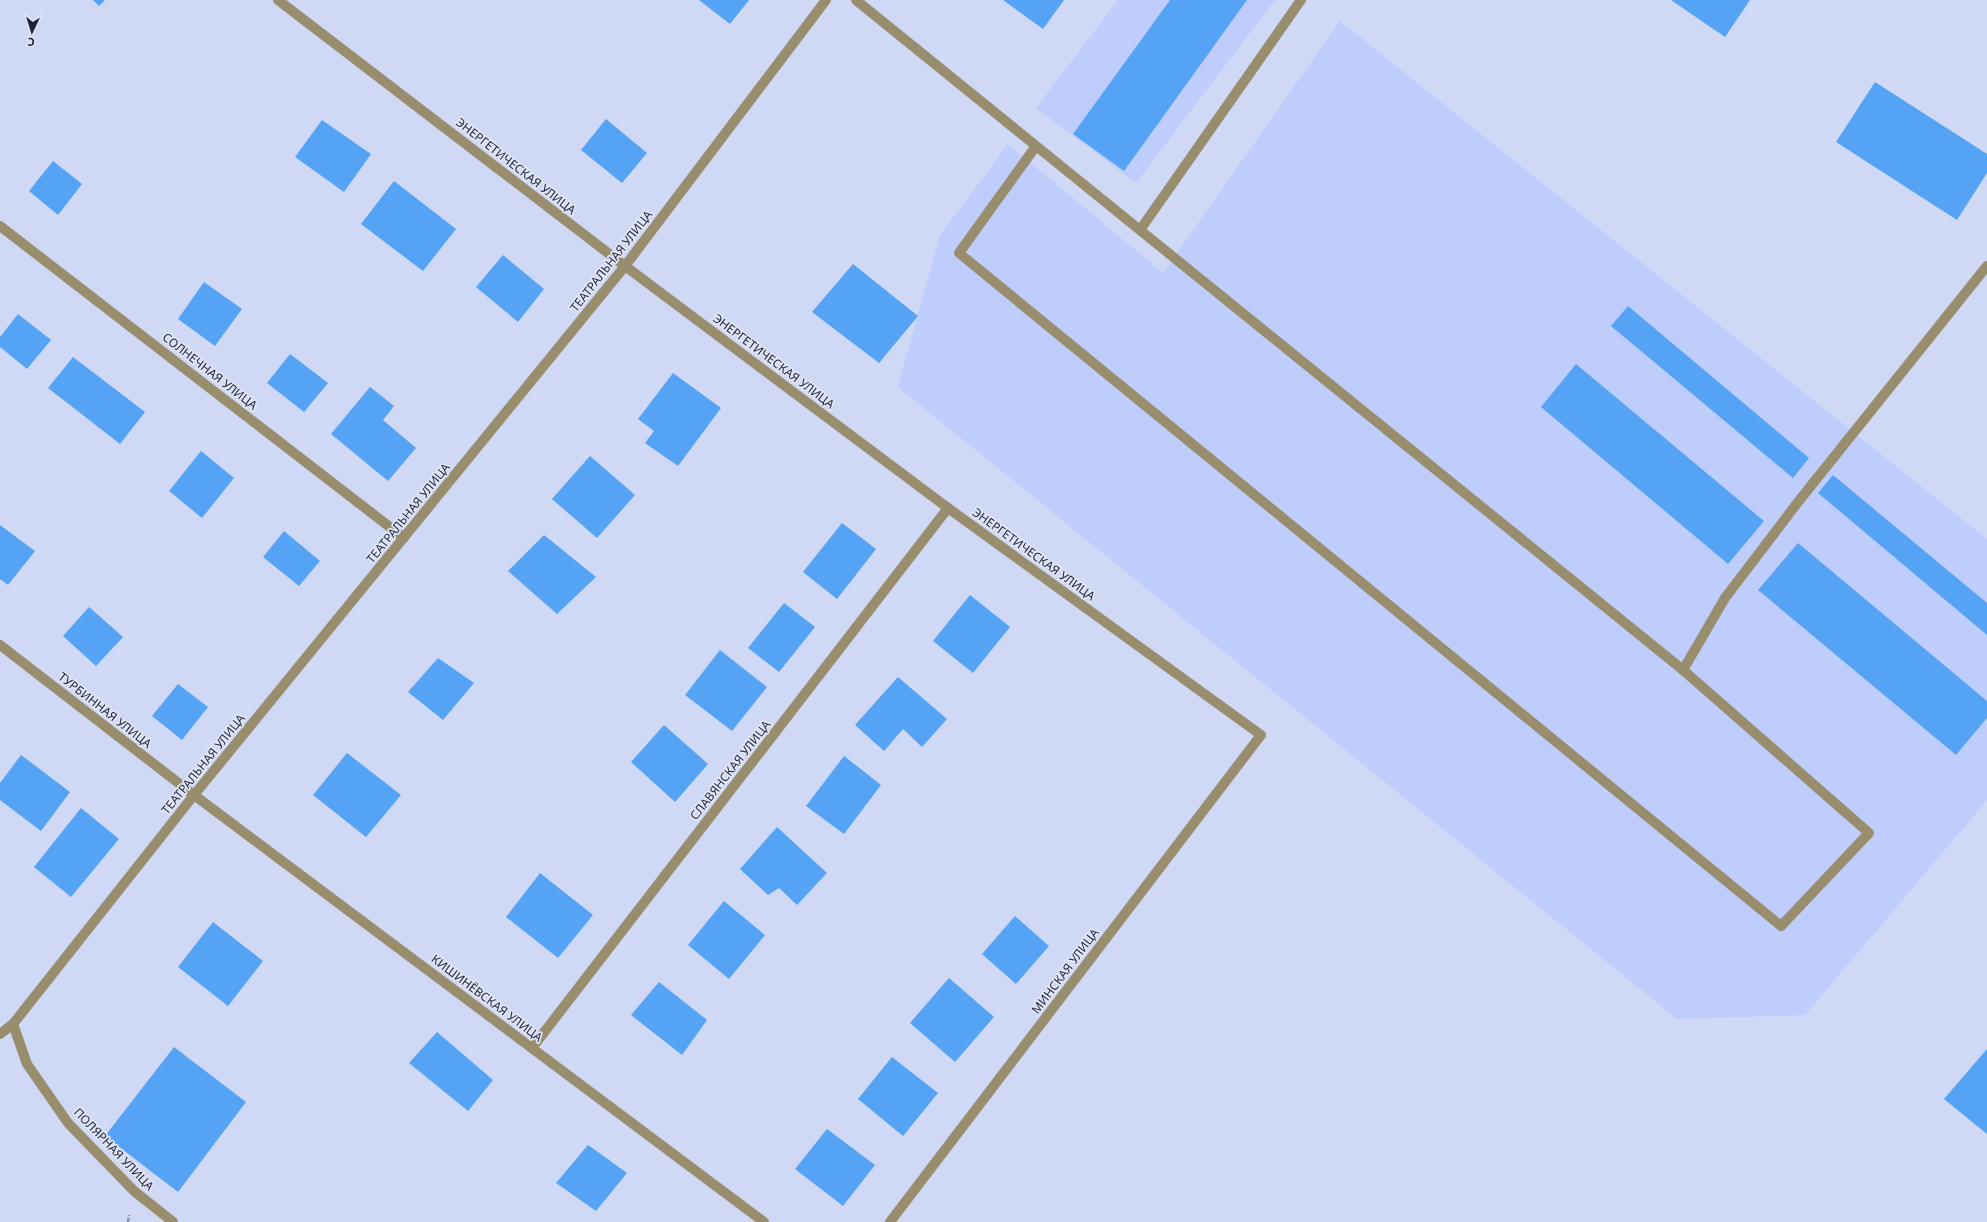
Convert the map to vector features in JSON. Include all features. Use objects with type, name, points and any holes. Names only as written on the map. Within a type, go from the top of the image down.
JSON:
[{"type":"street","name":"ЭНЕРГЕТИЧЕСКАЯ УЛИЦА","points":[[278,0],[625,266],[948,508],[1261,735]]},
{"type":"street","name":"ТЕАТРАЛЬНАЯ УЛИЦА","points":[[0,1034],[12,1024],[194,794],[625,266],[826,0]]},
{"type":"street","points":[[856,0],[1683,670],[1868,833],[1781,926],[959,253],[1036,146]]},
{"type":"street","points":[[1140,230],[1301,0]]},
{"type":"street","name":"СОЛНЕЧНАЯ УЛИЦА","points":[[0,226],[404,538]]},
{"type":"street","points":[[1683,670],[1725,598],[1987,266]]},
{"type":"street","name":"СЛАВЯНСКАЯ УЛИЦА","points":[[532,1048],[948,508]]},
{"type":"street","name":"ТУРБИННАЯ УЛИЦА","points":[[0,645],[194,794]]},
{"type":"street","name":"МИНСКАЯ УЛИЦА","points":[[890,1222],[1261,735]]},
{"type":"street","name":"КИШИНЁВСКАЯ УЛИЦА","points":[[194,794],[764,1222]]},
{"type":"street","name":"ПОЛЯРНАЯ УЛИЦА","points":[[12,1024],[27,1064],[68,1123],[134,1192],[173,1222]]},
{"type":"shaded area","points":[[1118,0],[1275,0],[1136,183],[1036,108]]},
{"type":"shaded area","points":[[1340,21],[1987,539],[1987,800],[1805,1015],[1677,1019],[898,387],[940,235],[1008,144],[1163,273]]},
{"type":"building","points":[[93,0],[105,0],[99,6]]},
{"type":"building","points":[[699,0],[749,0],[730,24]]},
{"type":"building","points":[[1003,0],[1064,0],[1043,29]]},
{"type":"building","points":[[1170,0],[1247,0],[1124,171],[1073,134]]},
{"type":"building","points":[[1671,0],[1750,0],[1725,37]]},
{"type":"building","points":[[1875,82],[1987,154],[1987,173],[1957,220],[1836,142]]},
{"type":"building","points":[[606,119],[647,153],[622,183],[581,150]]},
{"type":"building","points":[[322,120],[371,154],[344,192],[295,157]]},
{"type":"building","points":[[53,161],[82,184],[58,215],[29,191]]},
{"type":"building","points":[[394,181],[456,229],[423,271],[361,224]]},
{"type":"building","points":[[503,255],[544,289],[518,322],[476,287]]},
{"type":"building","points":[[853,264],[918,316],[879,363],[812,312]]},
{"type":"building","points":[[204,282],[242,309],[215,346],[178,319]]},
{"type":"building","points":[[1628,306],[1809,458],[1793,478],[1611,326]]},
{"type":"building","points":[[18,314],[51,340],[27,369],[0,347],[0,337]]},
{"type":"building","points":[[290,354],[328,383],[304,412],[267,383]]},
{"type":"building","points":[[73,357],[145,412],[120,444],[48,388]]},
{"type":"building","points":[[1576,364],[1764,521],[1728,564],[1541,407]]},
{"type":"building","points":[[673,373],[721,408],[678,466],[645,443],[654,431],[638,419]]},
{"type":"building","points":[[370,387],[394,406],[383,420],[416,448],[388,481],[331,434]]},
{"type":"building","points":[[201,451],[234,478],[202,518],[169,491]]},
{"type":"building","points":[[590,456],[635,495],[597,538],[552,499]]},
{"type":"building","points":[[1833,475],[1987,603],[1987,635],[1818,493]]},
{"type":"building","points":[[842,523],[876,549],[837,599],[803,572]]},
{"type":"building","points":[[0,525],[35,551],[8,585],[0,579]]},
{"type":"building","points":[[284,531],[320,561],[299,586],[263,557]]},
{"type":"building","points":[[544,535],[596,577],[557,614],[508,571]]},
{"type":"building","points":[[1798,543],[1987,701],[1987,718],[1956,755],[1758,590]]},
{"type":"building","points":[[970,595],[1010,627],[973,673],[933,641]]},
{"type":"building","points":[[784,603],[815,627],[779,672],[748,648]]},
{"type":"building","points":[[89,607],[123,637],[96,666],[63,636]]},
{"type":"building","points":[[720,650],[767,687],[732,731],[685,695]]},
{"type":"building","points":[[438,658],[474,683],[443,720],[408,692]]},
{"type":"building","points":[[898,677],[947,719],[922,747],[903,729],[884,751],[855,725]]},
{"type":"building","points":[[178,684],[208,707],[182,740],[152,716]]},
{"type":"building","points":[[664,725],[708,764],[675,802],[631,762]]},
{"type":"building","points":[[347,753],[401,795],[366,837],[313,795]]},
{"type":"building","points":[[21,755],[70,792],[41,831],[0,800],[0,783]]},
{"type":"building","points":[[844,756],[881,785],[844,834],[806,806]]},
{"type":"building","points":[[81,808],[119,839],[71,897],[34,867]]},
{"type":"building","points":[[777,827],[827,873],[797,905],[779,888],[768,895],[740,869]]},
{"type":"building","points":[[540,873],[593,915],[558,958],[506,917]]},
{"type":"building","points":[[724,901],[765,935],[729,979],[688,945]]},
{"type":"building","points":[[1015,916],[1049,946],[1016,984],[982,954]]},
{"type":"building","points":[[213,922],[263,961],[228,1006],[178,967]]},
{"type":"building","points":[[949,978],[994,1017],[955,1062],[910,1023]]},
{"type":"building","points":[[659,982],[707,1020],[682,1055],[631,1015]]},
{"type":"building","points":[[437,1032],[493,1080],[468,1111],[409,1063]]},
{"type":"building","points":[[174,1047],[246,1102],[178,1192],[105,1136]]},
{"type":"building","points":[[1987,1049],[1987,1134],[1944,1099]]},
{"type":"building","points":[[892,1057],[938,1093],[903,1136],[858,1099]]},
{"type":"building","points":[[827,1129],[875,1165],[843,1206],[795,1169]]},
{"type":"building","points":[[588,1145],[627,1173],[596,1211],[556,1183]]}]
